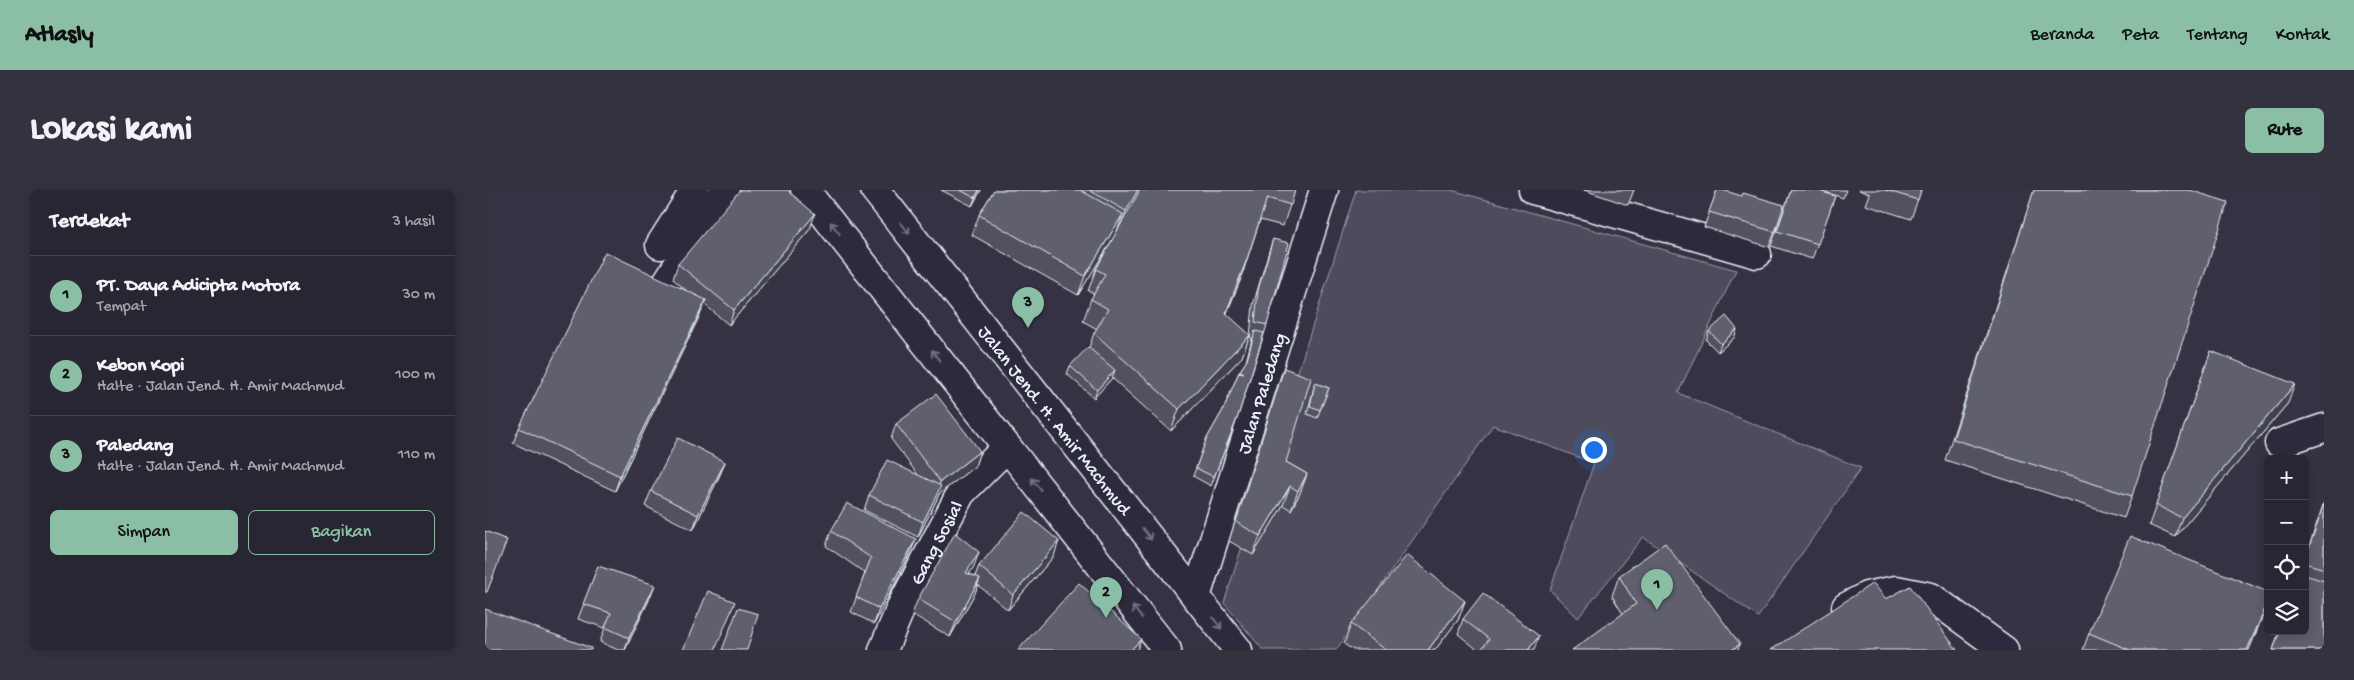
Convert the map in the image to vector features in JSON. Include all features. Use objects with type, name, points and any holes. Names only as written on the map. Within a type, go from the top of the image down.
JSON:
[{"type":"main road","points":[[660,245],[695,190]]},
{"type":"main road","points":[[667,282],[725,190]]},
{"type":"main road","points":[[805,190],[1167,650]]},
{"type":"main road","name":"Jalan Jend. H. Amir Machmud","points":[[875,190],[1238,650]]},
{"type":"main road","name":"Jalan Paledang","points":[[1196,597],[1324,190]]},
{"type":"main road","points":[[1533,190],[1757,254]]},
{"type":"main road","points":[[2279,442],[2324,428]]},
{"type":"main road","name":"Gang Sosial","points":[[883,650],[903,603],[961,493],[1007,447]]},
{"type":"main road","points":[[1820,621],[1867,596],[1896,590],[1931,597],[2004,650]]},
{"type":"shaded area","points":[[1356,190],[1451,190],[1736,270],[1678,393],[1861,468],[1758,617],[1643,537],[1578,618],[1550,590],[1594,463],[1493,425],[1336,650],[1263,650],[1224,603]]},
{"type":"building","points":[[740,190],[787,190],[815,214],[734,310],[678,264]]},
{"type":"building","points":[[960,190],[979,190],[975,198]]},
{"type":"building","points":[[994,190],[1080,190],[1123,214],[1085,276],[979,215]]},
{"type":"building","points":[[1089,190],[1138,190],[1126,211]]},
{"type":"building","points":[[1140,190],[1295,190],[1291,205],[1267,198],[1247,259],[1226,313],[1250,335],[1179,409],[1094,333],[1108,309],[1091,299],[1105,274],[1096,269]]},
{"type":"building","points":[[1717,190],[1742,196],[1743,193],[1784,205],[1775,232],[1709,212]]},
{"type":"building","points":[[1791,190],[1816,190],[1835,196],[1818,244],[1777,231]]},
{"type":"building","points":[[1885,190],[1921,190],[1918,200]]},
{"type":"building","points":[[2034,190],[2189,190],[2228,202],[2132,496],[1953,439]]},
{"type":"building","points":[[1273,239],[1289,243],[1267,325],[1255,322],[1258,290]]},
{"type":"building","points":[[605,252],[706,300],[620,476],[519,428]]},
{"type":"building","points":[[1726,316],[1737,329],[1721,344],[1709,331]]},
{"type":"building","points":[[1255,331],[1264,333],[1238,416],[1214,477],[1196,468],[1206,440],[1223,410],[1239,372],[1244,373],[1240,371],[1247,360]]},
{"type":"building","points":[[1088,347],[1115,370],[1097,390],[1070,366]]},
{"type":"building","points":[[2211,351],[2295,384],[2182,518],[2156,505]]},
{"type":"building","points":[[1284,368],[1311,378],[1286,462],[1307,474],[1298,491],[1290,486],[1260,536],[1236,522]]},
{"type":"building","points":[[1315,383],[1329,388],[1320,410],[1310,406]]},
{"type":"building","points":[[936,394],[980,451],[940,482],[896,424]]},
{"type":"building","points":[[678,438],[725,462],[698,515],[651,491]]},
{"type":"building","points":[[887,460],[941,486],[923,522],[869,495]]},
{"type":"building","points":[[847,503],[916,539],[879,609],[856,597],[871,558],[831,531]]},
{"type":"building","points":[[2324,503],[2324,569],[2309,564],[2309,548]]},
{"type":"building","points":[[1024,512],[1059,541],[1013,595],[979,566]]},
{"type":"building","points":[[485,531],[507,540],[487,592],[485,592]]},
{"type":"building","points":[[955,533],[979,552],[966,573],[980,578],[956,622],[918,599]]},
{"type":"building","points":[[2130,536],[2264,590],[2264,611],[2247,650],[2130,650],[2089,633]]},
{"type":"building","points":[[1665,543],[1740,644],[1732,650],[1572,650],[1636,604],[1619,576]]},
{"type":"building","points":[[1407,555],[1465,601],[1428,650],[1386,650],[1351,624]]},
{"type":"building","points":[[598,566],[655,585],[629,638],[605,627],[611,613],[583,604]]},
{"type":"building","points":[[2309,576],[2324,581],[2324,650],[2273,650],[2279,635],[2309,635]]},
{"type":"building","points":[[1079,583],[1141,639],[1131,650],[1018,650]]},
{"type":"building","points":[[1873,583],[1886,599],[1910,586],[1957,650],[1771,650]]},
{"type":"building","points":[[708,591],[735,602],[715,650],[683,650]]},
{"type":"building","points":[[1483,593],[1539,636],[1528,650],[1481,650],[1489,639],[1463,619]]},
{"type":"building","points":[[738,608],[758,614],[747,650],[722,650]]},
{"type":"building","points":[[485,609],[591,648],[591,650],[485,650]]},
{"type":"place","name":"Paledang","points":[[1028,328]]},
{"type":"place","name":"PT. Daya Adicipta Motora","points":[[1657,610]]},
{"type":"place","name":"Kebon Kopi","points":[[1106,618]]}]
